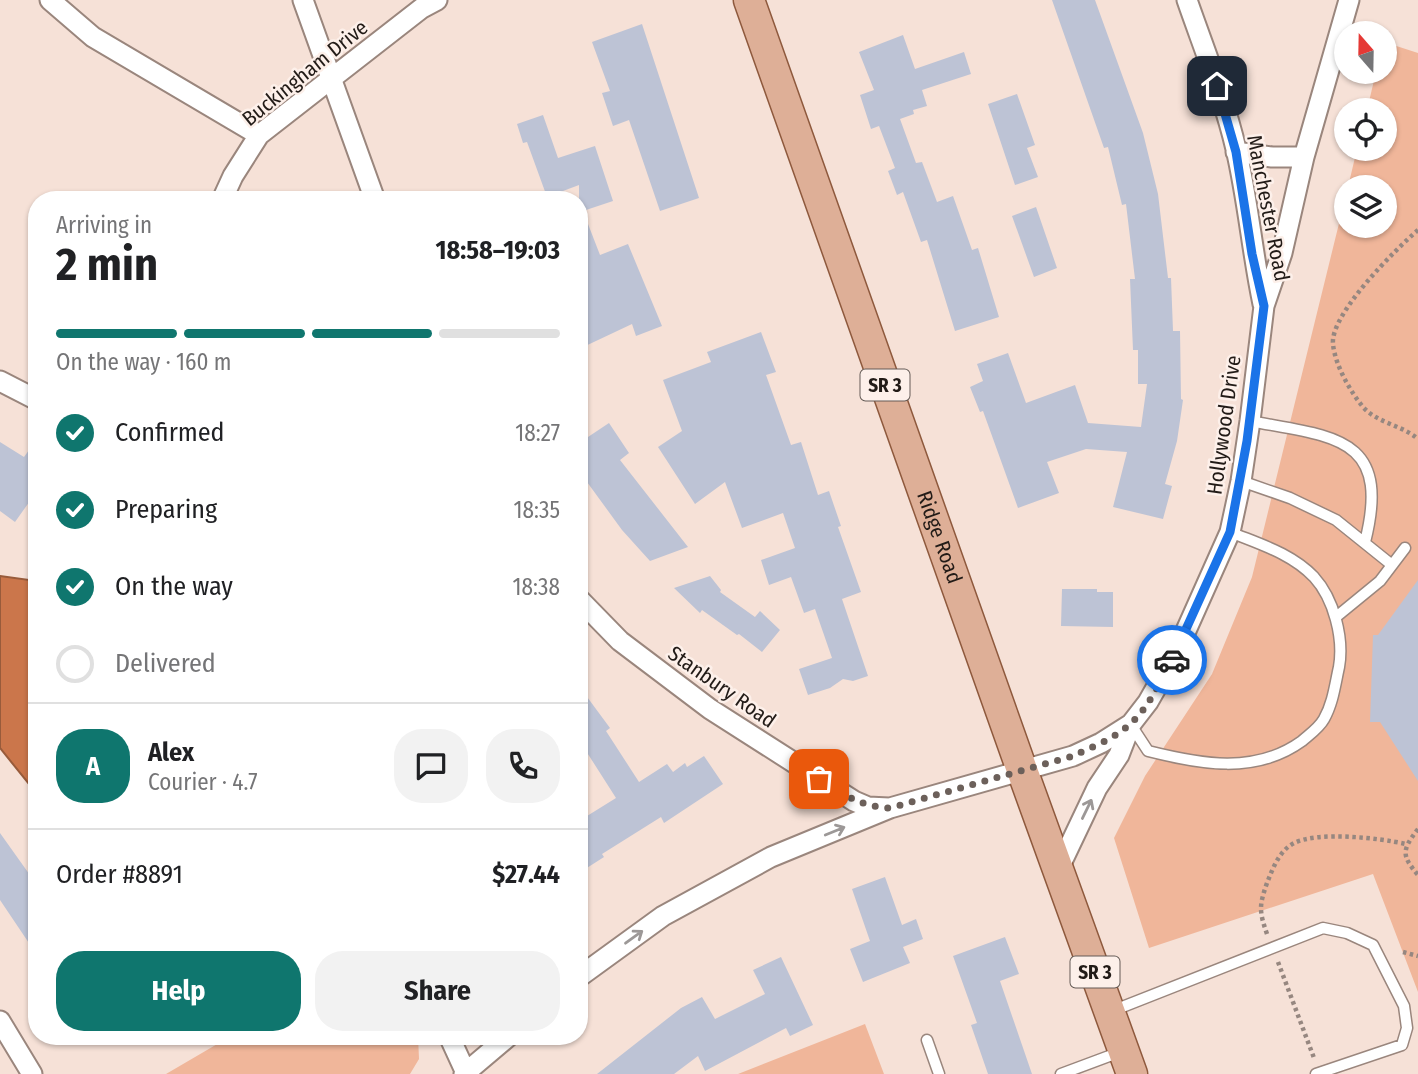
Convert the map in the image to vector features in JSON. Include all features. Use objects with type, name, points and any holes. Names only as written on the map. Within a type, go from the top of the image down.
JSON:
[{"type":"main road","name":"Ridge Road","points":[[749,0],[1128,1062]]},
{"type":"street","points":[[50,0],[93,37],[259,135]]},
{"type":"street","points":[[303,0],[372,191]]},
{"type":"street","name":"Buckingham Drive","points":[[226,191],[259,135],[422,8],[437,0]]},
{"type":"street","name":"Manchester Road","points":[[1187,0],[1225,107],[1236,152],[1252,254],[1264,306]]},
{"type":"street","name":"Hollywood Drive","points":[[588,970],[663,916],[771,857],[890,808],[1073,756],[1101,743],[1130,724],[1148,702],[1176,653],[1230,532],[1241,481],[1264,306],[1282,253],[1304,157],[1349,0]]},
{"type":"street","points":[[1236,152],[1272,157],[1304,157]]},
{"type":"street","points":[[0,381],[28,395]]},
{"type":"street","name":"Stanbury Road","points":[[588,608],[620,641],[710,709],[854,802],[868,807],[890,808]]},
{"type":"street","points":[[1058,870],[1097,788],[1119,755],[1130,724]]},
{"type":"street","points":[[0,1021],[32,1074]]},
{"type":"street","points":[[453,1045],[465,1073],[498,1045]]},
{"type":"lane","points":[[1250,421],[1332,438],[1350,446],[1360,455],[1367,468],[1371,497],[1370,523],[1365,542]]},
{"type":"lane","points":[[1241,481],[1290,498],[1336,520],[1392,565]]},
{"type":"lane","points":[[1130,724],[1147,751],[1197,763],[1242,764],[1271,758],[1292,748],[1316,730],[1324,719],[1333,698],[1341,657],[1336,617],[1323,590],[1313,577],[1289,558],[1264,544],[1230,532]]},
{"type":"lane","points":[[1336,617],[1380,581],[1405,548]]},
{"type":"lane","points":[[1109,1012],[1323,928],[1347,933],[1373,945],[1404,1006],[1407,1028],[1402,1045],[1318,1073]]},
{"type":"lane","points":[[927,1040],[939,1074]]},
{"type":"lane","points":[[1061,1074],[1128,1062]]},
{"type":"path","points":[[1418,230],[1387,257],[1339,319],[1333,342],[1343,374],[1364,408],[1391,426],[1411,433],[1418,439]]},
{"type":"path","points":[[1418,829],[1406,844],[1406,862],[1418,876]]},
{"type":"path","points":[[1318,1073],[1259,912],[1261,901],[1279,856],[1294,843],[1319,837],[1380,838],[1406,844]]},
{"type":"path","points":[[1403,952],[1418,957]]},
{"type":"shaded area","points":[[1397,46],[1418,53],[1418,992],[1373,874],[1149,948],[1114,838],[1145,776],[1212,674],[1252,577],[1335,238],[1397,238],[1397,175],[1351,175],[1354,161],[1397,161],[1397,98],[1370,98],[1373,84],[1397,84]]},
{"type":"shaded area","points":[[0,576],[28,580],[28,783],[0,748]]},
{"type":"shaded area","points":[[865,1024],[884,1074],[738,1074]]},
{"type":"shaded area","points":[[216,1045],[418,1045],[419,1059],[410,1074],[166,1074]]},
{"type":"building","points":[[1052,0],[1095,0],[1143,133],[1158,194],[1168,278],[1171,278],[1173,331],[1180,331],[1183,400],[1177,441],[1165,484],[1172,486],[1163,519],[1113,507],[1127,452],[1086,449],[1047,462],[1059,493],[1018,508],[983,411],[980,412],[970,387],[983,381],[977,364],[1008,353],[1026,403],[1075,385],[1088,423],[1141,427],[1147,384],[1138,384],[1138,350],[1133,350],[1130,279],[1135,279],[1126,204],[1122,205],[1108,147],[1104,148]]},
{"type":"building","points":[[642,24],[699,198],[660,211],[629,120],[613,126],[602,93],[610,91],[592,42]]},
{"type":"building","points":[[903,35],[915,69],[964,52],[971,74],[922,90],[927,106],[913,110],[914,114],[900,119],[916,163],[922,162],[937,202],[953,196],[972,250],[978,248],[999,317],[955,331],[927,240],[921,242],[903,192],[897,195],[888,171],[895,168],[879,126],[871,129],[860,95],[874,90],[859,52]]},
{"type":"building","points":[[1017,94],[1035,145],[1027,148],[1038,177],[1015,185],[988,104]]},
{"type":"building","points":[[543,115],[558,158],[595,146],[613,201],[588,209],[588,191],[579,191],[579,185],[563,191],[545,191],[527,142],[523,143],[517,124]]},
{"type":"building","points":[[1036,207],[1057,268],[1034,277],[1012,216]]},
{"type":"building","points":[[588,224],[600,255],[628,244],[662,326],[636,336],[632,324],[588,345]]},
{"type":"building","points":[[761,332],[776,372],[766,375],[791,445],[801,442],[818,495],[829,491],[841,526],[838,527],[861,592],[842,599],[868,676],[853,681],[843,679],[830,688],[808,695],[799,669],[832,658],[815,609],[804,613],[791,577],[769,585],[761,560],[795,548],[783,513],[742,528],[725,482],[695,504],[658,447],[682,431],[663,380],[711,362],[707,352]]},
{"type":"building","points":[[609,423],[629,453],[620,460],[688,547],[650,561],[622,530],[588,483],[588,437]]},
{"type":"building","points":[[0,442],[24,457],[28,451],[28,504],[15,522],[0,511]]},
{"type":"building","points":[[710,576],[720,592],[755,617],[760,611],[780,630],[762,652],[702,610],[700,613],[674,588]]},
{"type":"building","points":[[1418,580],[1418,781],[1380,722],[1370,722],[1373,635],[1378,635]]},
{"type":"building","points":[[1062,589],[1113,592],[1113,627],[1061,626]]},
{"type":"building","points":[[588,698],[610,728],[606,731],[639,782],[667,764],[673,772],[685,763],[687,767],[704,756],[723,784],[664,823],[661,817],[602,854],[604,857],[588,867],[588,815],[616,798],[588,754]]},
{"type":"building","points":[[0,833],[28,872],[28,942],[0,900]]},
{"type":"building","points":[[885,877],[902,925],[916,919],[923,939],[903,947],[910,963],[863,982],[850,949],[870,941],[852,889]]},
{"type":"building","points":[[1005,937],[1019,974],[1000,981],[1032,1074],[988,1074],[971,1025],[977,1023],[953,956]]},
{"type":"building","points":[[781,957],[813,1025],[790,1036],[786,1028],[705,1071],[698,1056],[674,1074],[597,1074],[681,1008],[702,997],[715,1019],[765,994],[753,970]]},
{"type":"way so far","points":[[819,779],[854,802],[868,807],[890,808],[1073,756],[1101,743],[1130,724],[1148,702],[1172,660]]},
{"type":"route","points":[[1172,660],[1230,532],[1241,481],[1264,306],[1252,254],[1236,152],[1217,86]]}]
